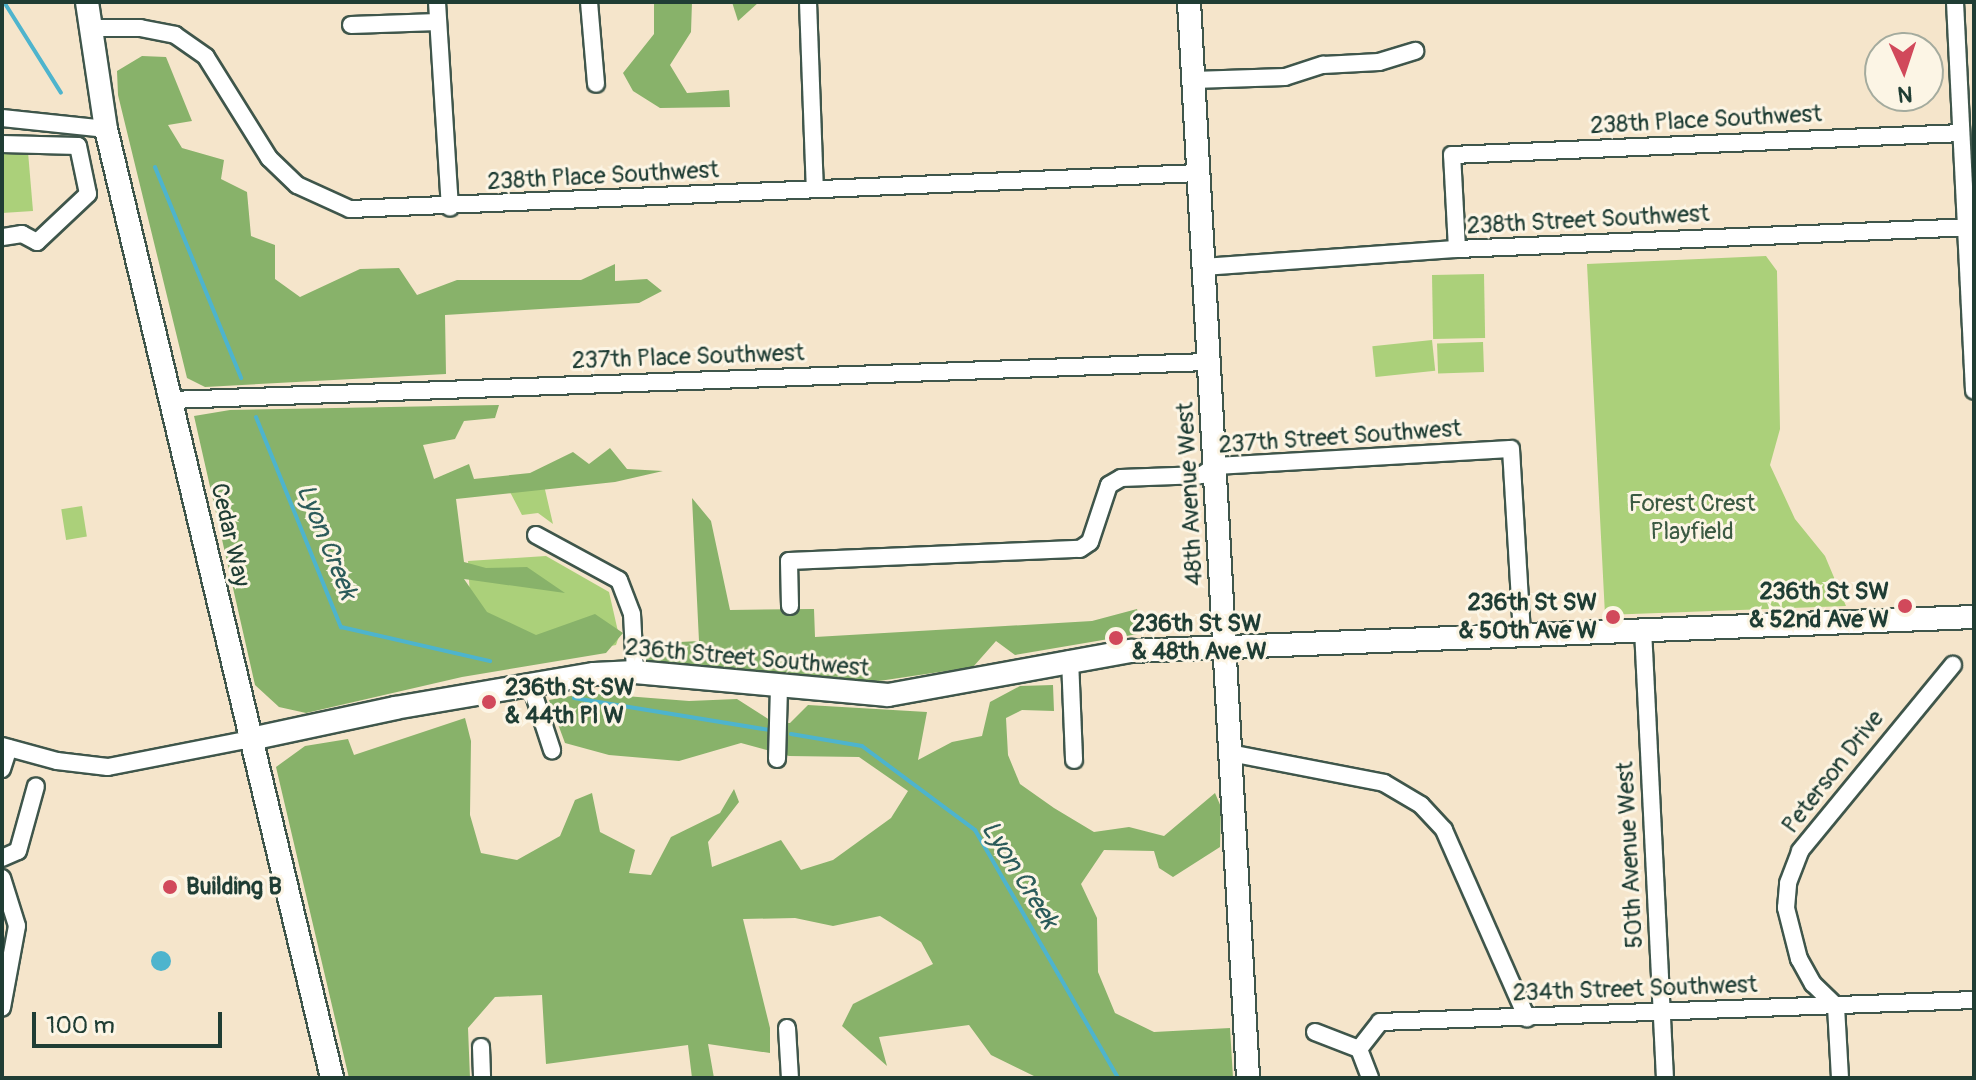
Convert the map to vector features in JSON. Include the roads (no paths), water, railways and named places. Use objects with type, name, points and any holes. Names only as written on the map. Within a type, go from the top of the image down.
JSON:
[{"type":"main road","name":"Cedar Way","points":[[87,2],[106,129],[332,1078]]},
{"type":"main road","name":"48th Avenue West","points":[[1189,2],[1248,1078]]},
{"type":"main road","name":"236th Street Southwest","points":[[251,739],[530,683],[635,672],[888,695],[1070,659],[1225,646],[1522,632],[1974,617]]},
{"type":"street","points":[[437,2],[450,208]]},
{"type":"street","points":[[589,2],[596,84]]},
{"type":"street","points":[[808,2],[815,189]]},
{"type":"street","points":[[1955,2],[1961,133],[1970,227],[1974,391]]},
{"type":"street","points":[[351,25],[438,22]]},
{"type":"street","name":"238th Place Southwest","points":[[90,28],[140,28],[175,35],[206,57],[269,158],[297,185],[323,201],[350,209],[450,208],[1199,173]]},
{"type":"street","points":[[1193,80],[1285,77],[1323,65],[1379,62],[1415,51]]},
{"type":"street","points":[[2,118],[106,129]]},
{"type":"street","name":"238th Place Southwest","points":[[1457,249],[1452,155],[1961,133]]},
{"type":"street","points":[[2,144],[78,146],[88,194],[37,242],[22,234],[2,237]]},
{"type":"street","name":"238th Street Southwest","points":[[1204,267],[1457,249],[1970,227]]},
{"type":"street","name":"237th Place Southwest","points":[[171,400],[1208,362]]},
{"type":"street","name":"237th Street Southwest","points":[[790,606],[789,561],[1065,552],[1090,542],[1109,485],[1121,478],[1202,475],[1215,466],[1511,449],[1522,632]]},
{"type":"street","points":[[536,535],[619,580],[632,614],[635,672]]},
{"type":"street","name":"50th Avenue West","points":[[1643,629],[1665,1078]]},
{"type":"street","points":[[1070,659],[1074,760]]},
{"type":"street","name":"Peterson Drive","points":[[1836,1006],[1813,984],[1799,959],[1786,908],[1788,883],[1800,851],[1953,665]]},
{"type":"street","points":[[530,683],[552,750]]},
{"type":"street","points":[[777,759],[779,687]]},
{"type":"street","name":"236th Street Southwest","points":[[5,747],[108,767],[251,739]]},
{"type":"street","points":[[2,769],[5,747]]},
{"type":"street","points":[[1230,753],[1384,783],[1421,805],[1444,830],[1527,1018]]},
{"type":"street","points":[[2,858],[18,851],[36,786]]},
{"type":"street","points":[[2,878],[17,926],[2,1008]]},
{"type":"street","name":"234th Street Southwest","points":[[1359,1049],[1380,1022],[1974,1000]]},
{"type":"street","points":[[1836,1006],[1840,1078]]},
{"type":"street","points":[[787,1028],[790,1078]]},
{"type":"street","points":[[1315,1032],[1359,1049],[1370,1078]]},
{"type":"street","points":[[481,1047],[482,1078]]},
{"type":"water","points":[[161,951],[168,954],[171,961],[168,968],[161,971],[154,968],[151,961],[154,954]]},
{"type":"waterway","name":"Lyon Creek","points":[[4,2],[61,93]]},
{"type":"waterway","name":"Lyon Creek","points":[[155,167],[241,378]]},
{"type":"waterway","name":"Lyon Creek","points":[[256,417],[341,627],[490,661]]},
{"type":"waterway","name":"Lyon Creek","points":[[574,698],[769,730]]},
{"type":"waterway","name":"Lyon Creek","points":[[791,734],[862,746],[975,830],[1118,1078]]},
{"type":"place","name":"236th St SW & 52nd Ave W","points":[[1905,606]]},
{"type":"place","name":"236th St SW & 50th Ave W","points":[[1613,617]]},
{"type":"place","name":"236th St SW & 48th Ave W","points":[[1116,638]]},
{"type":"place","name":"236th St SW & 44th Pl W","points":[[489,702]]},
{"type":"place","name":"Building B","points":[[170,887]]},
{"type":"park label","name":"Forest Crest Playfield","points":[[1692,518]]}]
